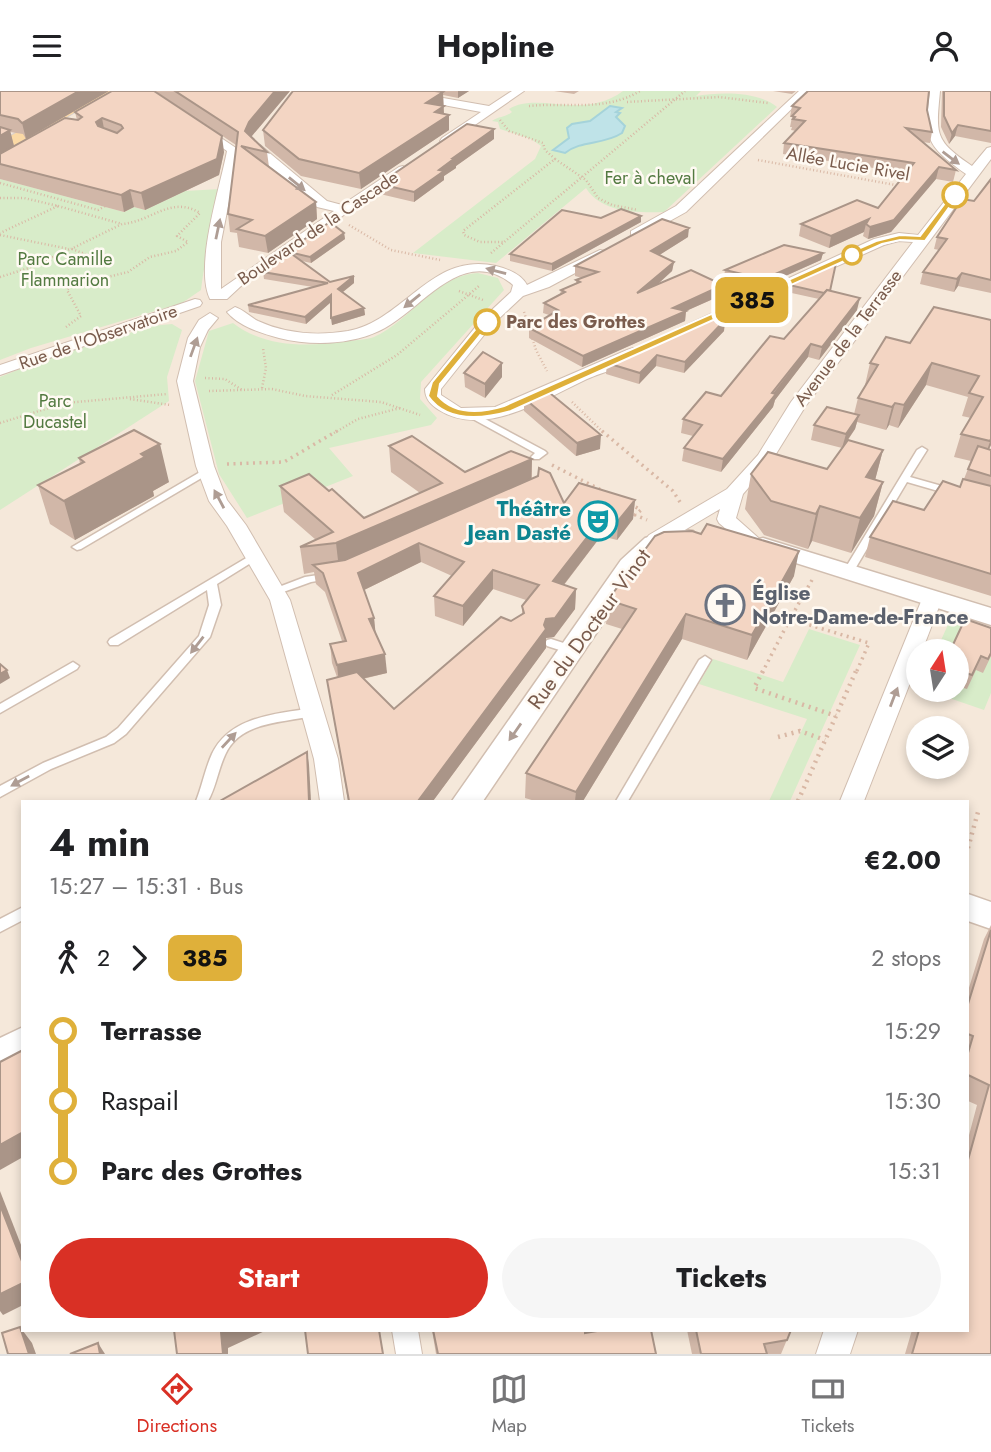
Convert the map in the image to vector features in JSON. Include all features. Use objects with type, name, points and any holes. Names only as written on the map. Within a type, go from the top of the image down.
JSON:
[{"type":"main road","points":[[0,150],[9,138],[109,94]]},
{"type":"main road","points":[[0,165],[109,94]]},
{"type":"street","points":[[144,91],[233,150],[256,148],[323,204],[345,210]]},
{"type":"street","points":[[384,91],[493,114]]},
{"type":"street","points":[[436,148],[493,114],[519,91]]},
{"type":"street","points":[[645,348],[491,414],[474,416],[455,412],[437,402],[433,396],[435,384],[487,322],[518,293],[544,285],[681,209],[805,91]]},
{"type":"street","points":[[935,91],[931,126],[934,141],[948,156],[973,173]]},
{"type":"street","points":[[256,148],[265,132]]},
{"type":"street","points":[[216,291],[216,242],[233,150]]},
{"type":"street","name":"Avenue de la Terrasse","points":[[656,539],[734,492],[765,458],[781,436],[789,418],[991,151]]},
{"type":"street","name":"Boulevard de la Cascade","points":[[216,291],[241,279],[414,163]]},
{"type":"street","points":[[670,337],[879,242],[900,237],[922,239]]},
{"type":"street","points":[[235,312],[246,321],[287,336],[313,338],[347,335],[368,330],[387,321],[435,281],[458,269],[470,267],[504,272],[520,284],[518,293]]},
{"type":"street","points":[[216,291],[239,302],[239,309],[210,318],[194,314],[192,307],[195,303],[216,291]]},
{"type":"street","name":"Rue de l'Observatoire","points":[[0,370],[195,303]]},
{"type":"street","points":[[210,318],[201,328],[186,369],[185,380],[215,468],[218,501],[236,525],[280,600],[326,759],[332,800]]},
{"type":"street","points":[[734,492],[726,519],[753,542]]},
{"type":"street","name":"Rue du Docteur Vinot","points":[[468,800],[561,646],[646,546],[656,539],[680,536],[753,542],[991,617]]},
{"type":"street","points":[[852,800],[932,599]]},
{"type":"street","points":[[969,907],[991,916]]},
{"type":"street","points":[[0,1056],[21,1044]]},
{"type":"street","points":[[405,1332],[409,1354]]},
{"type":"street","points":[[833,1354],[840,1332]]},
{"type":"lane","points":[[474,416],[542,453],[536,457]]},
{"type":"lane","points":[[838,569],[906,479],[922,450]]},
{"type":"lane","points":[[77,547],[215,468]]},
{"type":"lane","points":[[906,479],[967,496]]},
{"type":"lane","points":[[114,642],[253,557]]},
{"type":"lane","points":[[275,592],[309,579],[342,575]]},
{"type":"lane","points":[[0,792],[47,766],[110,740],[122,731],[204,638],[215,605],[211,582]]},
{"type":"lane","points":[[623,800],[705,660]]},
{"type":"lane","points":[[0,709],[73,666]]},
{"type":"lane","points":[[202,800],[219,754],[225,742],[236,732],[262,722],[313,712]]},
{"type":"lane","points":[[0,926],[21,914]]},
{"type":"path","points":[[627,102],[640,91]]},
{"type":"path","points":[[555,159],[466,227],[464,235],[480,242],[504,242],[685,91]]},
{"type":"path","points":[[522,107],[549,104],[585,107],[734,95],[757,98],[772,107]]},
{"type":"path","points":[[493,114],[509,131],[543,143],[545,150],[590,185],[596,195],[606,202],[643,211]]},
{"type":"path","name":"Allée Lucie Rivel","points":[[765,161],[909,187]]},
{"type":"path","points":[[0,183],[98,210],[107,205]]},
{"type":"path","points":[[48,196],[54,194]]},
{"type":"path","points":[[0,198],[24,198],[122,224]]},
{"type":"path","points":[[0,234],[58,206]]},
{"type":"path","points":[[0,278],[32,267],[122,224],[138,222],[159,209],[186,207],[196,209],[200,213],[177,236],[188,242],[181,248],[150,257],[128,272],[71,286],[67,290],[81,316]]},
{"type":"path","points":[[331,218],[343,221],[387,249],[443,260]]},
{"type":"path","points":[[0,234],[71,249],[103,261]]},
{"type":"path","points":[[331,396],[397,355],[470,296],[479,287],[484,274],[470,267]]},
{"type":"path","points":[[464,293],[470,296]]},
{"type":"path","points":[[527,313],[536,350],[551,376]]},
{"type":"path","points":[[262,343],[267,368],[262,388]]},
{"type":"path","points":[[213,377],[225,379],[242,390]]},
{"type":"path","points":[[208,391],[262,388],[305,396],[381,402],[401,408],[358,419],[284,462],[215,468]]},
{"type":"path","points":[[0,423],[65,403],[168,394]]},
{"type":"path","points":[[567,396],[583,415],[619,448],[673,491],[682,504]]},
{"type":"path","points":[[123,397],[174,405]]},
{"type":"path","points":[[536,457],[606,492]]},
{"type":"path","points":[[629,504],[641,510]]},
{"type":"path","points":[[836,716],[754,688],[811,581],[838,569]]},
{"type":"path","points":[[790,619],[869,643],[799,800]]},
{"type":"path","points":[[778,737],[800,731],[825,740]]},
{"type":"path","points":[[969,844],[978,812]]},
{"type":"shaded area","points":[[0,91],[991,91],[991,1354],[0,1354]]},
{"type":"green space","name":"Parc des Grottes","points":[[623,91],[701,91],[696,96],[749,95],[777,107],[664,212],[610,207],[586,188],[496,263],[413,253],[535,159],[541,146],[531,139],[500,129],[498,122],[492,121],[510,114],[512,112],[509,109],[521,104],[592,104],[608,100]]},
{"type":"green space","name":"Parc Camille Flammarion","points":[[0,179],[124,212],[134,207],[145,210],[185,191],[220,189],[201,290],[182,303],[31,348],[0,360]]},
{"type":"green space","points":[[478,273],[498,278],[504,290],[421,382],[420,399],[437,418],[431,425],[329,448],[353,476],[247,518],[219,474],[195,381],[209,331],[233,323],[259,337],[303,345],[368,339],[387,330],[450,281],[463,275]]},
{"type":"green space","name":"Parc Ducastel","points":[[172,324],[182,330],[167,377],[169,401],[0,510],[0,377],[45,359],[152,326]]},
{"type":"green space","points":[[952,616],[991,628],[991,693],[984,710],[961,702],[970,702],[970,639],[941,639]]},
{"type":"green space","points":[[809,629],[860,645],[790,800],[769,800],[807,719],[699,684],[713,659],[783,682]]},
{"type":"water","points":[[610,106],[622,108],[616,112],[620,113],[616,117],[625,126],[622,133],[578,146],[565,153],[553,150],[569,138],[567,128],[572,124],[590,121]]},
{"type":"building","points":[[0,91],[79,91],[22,123],[18,119],[0,115]]},
{"type":"building","points":[[112,91],[154,91],[222,136],[217,159],[141,193],[130,190],[121,195],[0,164],[0,154],[65,118],[78,120],[82,117],[75,112]],"holes":[[[102,118],[123,128],[117,133],[98,126],[96,122]]]},
{"type":"building","points":[[175,91],[275,91],[249,122],[245,131],[267,152],[241,146],[316,202],[265,236],[237,229],[252,220],[228,214],[238,132]]},
{"type":"building","points":[[293,91],[443,92],[426,103],[444,106],[435,112],[449,115],[359,173],[299,159],[263,130]]},
{"type":"building","points":[[808,91],[929,91],[927,110],[932,132],[906,128],[956,170],[939,167],[894,220],[870,227],[866,224],[869,219],[831,236],[801,224],[857,200],[878,208],[914,163],[784,143],[805,121],[793,119],[795,117],[792,116],[800,108],[792,106]]},
{"type":"building","points":[[944,91],[991,91],[991,131],[958,125],[952,133],[944,116]]},
{"type":"building","points":[[467,124],[494,129],[453,158],[439,170],[444,171],[414,192],[379,184]]},
{"type":"building","points":[[0,127],[10,130],[0,136]]},
{"type":"building","points":[[991,179],[991,280],[962,273],[957,279],[923,272],[947,239],[937,237],[962,199],[974,201]]},
{"type":"building","points":[[621,209],[641,216],[552,264],[510,254],[562,210],[601,218]]},
{"type":"building","points":[[662,219],[689,228],[651,251],[674,262],[637,293],[691,270],[723,285],[673,308],[686,311],[583,356],[529,328],[558,310],[544,303],[565,292],[561,290],[580,282],[576,280],[598,272],[575,266]]},
{"type":"building","points":[[330,222],[344,233],[310,257],[289,252],[330,282],[354,276],[338,289],[364,308],[331,318],[331,295],[305,317],[248,305],[328,283],[263,272],[287,251]]},
{"type":"building","points":[[784,245],[823,253],[764,279],[725,270]]},
{"type":"building","points":[[836,263],[830,291],[824,293],[789,285]]},
{"type":"building","points":[[827,290],[860,298],[822,347],[811,344],[772,393],[776,394],[723,459],[684,448],[702,425],[683,419],[706,392],[721,396],[770,336],[784,339]]},
{"type":"building","points":[[934,307],[991,320],[990,441],[961,434],[983,397],[969,393],[979,376],[932,363],[904,405],[895,403],[892,407],[858,398],[878,365],[870,363],[886,337],[910,343]]},
{"type":"building","points":[[711,317],[725,320],[685,362],[657,355],[640,373],[607,363]]},
{"type":"building","points":[[483,352],[502,363],[485,384],[464,373]]},
{"type":"building","points":[[545,389],[601,435],[577,443],[524,398]]},
{"type":"building","points":[[827,407],[859,415],[846,434],[814,425]]},
{"type":"building","points":[[134,430],[160,444],[141,454],[145,457],[64,501],[38,485],[84,462],[79,458]]},
{"type":"building","points":[[412,436],[465,472],[511,451],[532,459],[336,543],[300,547],[333,532],[280,486],[309,474],[329,491],[332,489],[364,518],[442,483],[389,446]]},
{"type":"building","points":[[848,440],[883,450],[866,477],[883,482],[860,518],[820,506],[816,514],[771,501],[751,474],[768,452],[827,469]]},
{"type":"building","points":[[978,446],[991,450],[991,476],[968,469]]},
{"type":"building","points":[[539,468],[550,473],[564,503],[579,483],[635,500],[618,521],[603,517],[553,581],[576,589],[555,618],[546,619],[546,629],[419,800],[349,800],[327,680],[357,672],[394,709],[501,617],[511,621],[524,613],[522,606],[539,585],[493,570],[463,606],[434,596],[464,562],[419,543],[358,573],[374,618],[369,619],[385,654],[337,665],[330,644],[346,641],[323,573],[313,565],[345,560],[538,476]]},
{"type":"building","points":[[963,479],[991,486],[991,574],[870,537],[893,501],[924,510],[943,481],[960,487]]},
{"type":"building","points":[[707,524],[799,551],[752,635],[686,614],[576,792],[526,773],[636,609],[608,600],[655,536],[664,532],[692,531],[701,534]]},
{"type":"building","points":[[965,619],[991,628],[991,653],[988,659],[981,656],[972,675],[970,639],[956,639]]},
{"type":"building","points":[[0,664],[7,670],[0,674]]},
{"type":"building","points":[[307,752],[309,800],[222,800]]},
{"type":"building","points":[[991,930],[991,1354],[912,1354],[918,1332],[969,1332],[969,1156],[989,1085],[969,1075],[969,1050],[973,1036],[969,1034],[969,1001]]},
{"type":"building","points":[[21,1051],[21,1133],[0,1145],[0,1062]]},
{"type":"building","points":[[0,1205],[21,1259],[21,1284],[0,1294]]},
{"type":"building","points":[[20,1327],[29,1354],[8,1354],[2,1333]]},
{"type":"building","points":[[174,1332],[221,1332],[223,1354],[177,1354]]},
{"type":"building","points":[[305,1332],[379,1332],[383,1354],[308,1354]]},
{"type":"building","points":[[433,1332],[651,1332],[656,1354],[438,1354]]},
{"type":"building","points":[[696,1332],[790,1332],[787,1340],[764,1344],[767,1354],[701,1354]]},
{"type":"building","points":[[98,1343],[100,1354],[70,1354]]},
{"type":"bus line","name":"385","points":[[487,322],[433,389],[437,402],[455,412],[474,416],[507,409],[879,242],[900,237],[922,239],[955,195]]},
{"type":"place","name":"Parc des Grottes","points":[[487,322]]},
{"type":"place","name":"Théâtre Jean Dasté","points":[[598,521]]},
{"type":"place","name":"Église Notre-Dame-de-France","points":[[725,605]]},
{"type":"park label","name":"Fer à cheval","points":[[650,178]]}]
